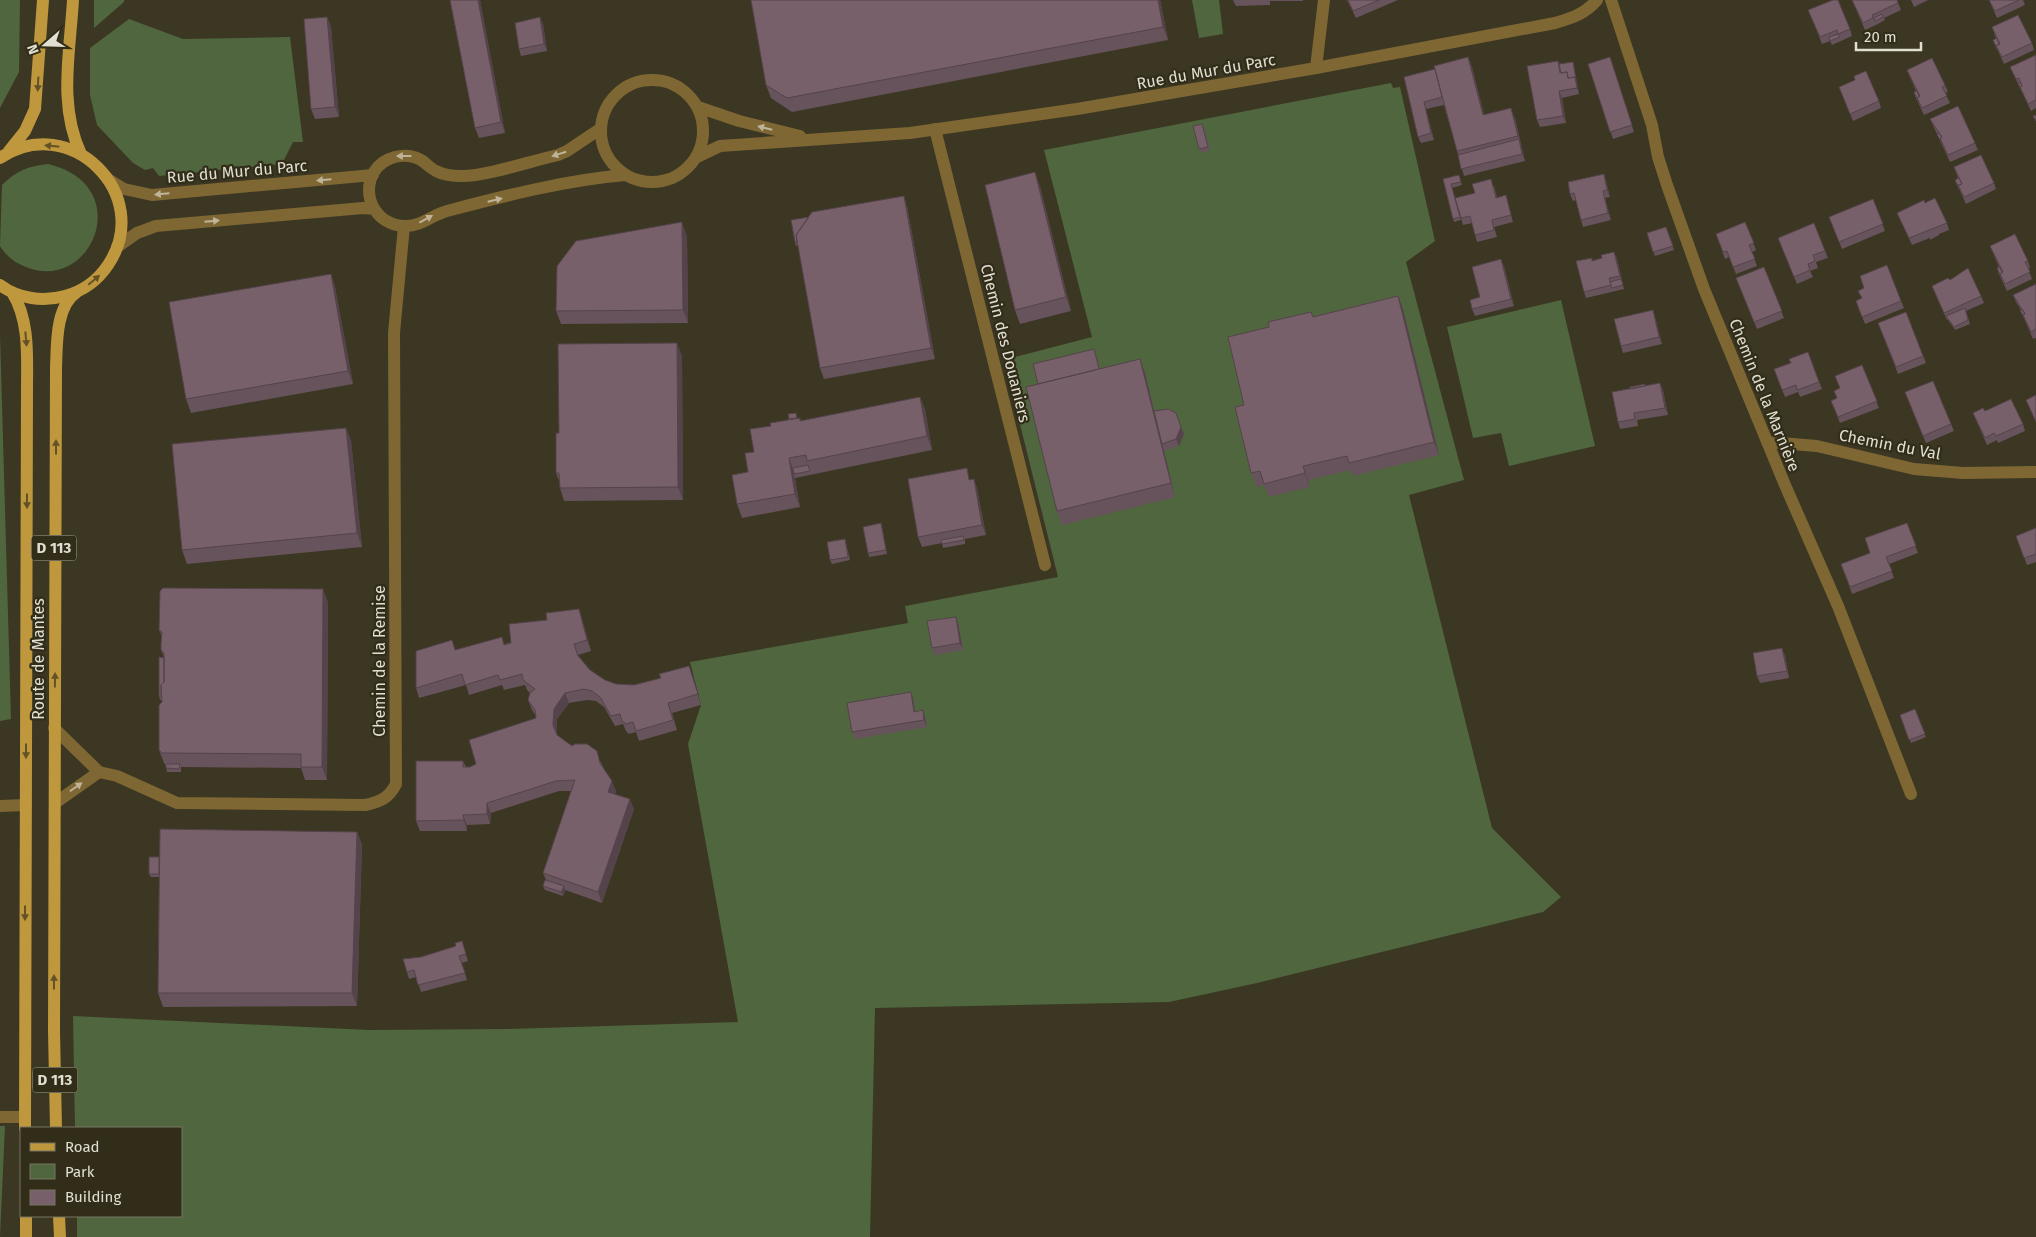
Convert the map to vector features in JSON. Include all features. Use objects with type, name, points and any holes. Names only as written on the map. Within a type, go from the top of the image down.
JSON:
[{"type":"main road","points":[[2,157],[25,131],[35,109],[43,0]]},
{"type":"main road","points":[[73,0],[67,108],[71,130],[81,154]]},
{"type":"main road","points":[[0,285],[28,298],[44,299],[76,292],[91,283],[104,270],[117,247],[121,230],[120,212],[116,195],[108,179],[96,165],[81,154],[64,148],[38,145],[20,148],[2,157]]},
{"type":"main road","name":"D 113","points":[[12,292],[24,323],[27,351],[25,1123]]},
{"type":"main road","name":"Route de Mantes","points":[[56,1127],[54,1031],[54,728],[56,363],[60,322],[68,300],[76,292]]},
{"type":"main road","points":[[26,1217],[26,1237]]},
{"type":"main road","points":[[56,1237],[58,1217]]},
{"type":"main road","points":[[58,1217],[60,1237]]},
{"type":"street","points":[[1316,68],[1324,0]]},
{"type":"street","name":"Rue du Mur du Parc","points":[[697,157],[720,146],[910,133],[1086,107],[1316,68],[1555,23],[1576,17],[1589,9],[1597,0]]},
{"type":"street","name":"Chemin de la Marnière","points":[[1611,0],[1652,125],[1658,157],[1667,185],[1704,289],[1767,442],[1838,606],[1911,794]]},
{"type":"street","points":[[643,80],[659,80],[674,85],[688,94],[698,107],[703,124],[703,141],[697,157],[689,168],[678,176],[665,181],[651,183],[638,181],[625,175],[607,155],[600,129],[608,105],[628,85],[643,80]]},
{"type":"street","name":"Rue du Mur du Parc","points":[[698,107],[739,121],[812,140]]},
{"type":"street","points":[[600,129],[558,155],[478,174],[462,176],[445,174],[419,159],[406,156],[387,160],[373,175],[369,192],[374,209],[389,223],[404,226],[415,225],[436,214],[457,208],[625,175]]},
{"type":"street","name":"Chemin des Douaniers","points":[[935,129],[1045,565]]},
{"type":"street","name":"Rue du Mur du Parc","points":[[108,179],[124,189],[152,195],[373,175]]},
{"type":"street","points":[[117,247],[137,233],[156,226],[363,208],[374,209]]},
{"type":"street","name":"Chemin de la Remise","points":[[54,728],[99,772],[117,776],[177,803],[365,805],[379,802],[391,794],[396,784],[394,333],[404,226]]},
{"type":"street","name":"Chemin du Val","points":[[1767,442],[1816,446],[1914,469],[1963,473],[2036,472]]},
{"type":"street","points":[[55,803],[99,772]]},
{"type":"street","points":[[0,806],[26,805]]},
{"type":"street","points":[[0,1117],[25,1123]]},
{"type":"green space","points":[[0,0],[20,0],[19,72],[0,108]]},
{"type":"green space","points":[[94,0],[124,0],[124,2],[94,28]]},
{"type":"green space","points":[[1192,0],[1219,0],[1223,34],[1199,38]]},
{"type":"green space","points":[[129,19],[183,39],[290,37],[303,142],[293,142],[282,164],[159,176],[153,168],[145,170],[133,163],[97,125],[90,95],[90,48]]},
{"type":"green space","points":[[1391,83],[1393,88],[1400,87],[1435,241],[1406,262],[1464,480],[1409,495],[1492,828],[1561,897],[1543,912],[1257,983],[1169,1002],[875,1008],[870,1237],[77,1237],[77,1217],[182,1217],[182,1127],[75,1127],[73,1016],[369,1030],[509,1029],[738,1022],[688,744],[701,705],[690,662],[908,623],[905,606],[1058,577],[1004,360],[1092,337],[1044,150]]},
{"type":"green space","points":[[48,164],[75,176],[91,193],[98,213],[95,233],[85,252],[70,265],[50,271],[26,267],[18,263],[8,256],[0,246],[2,185],[12,176],[23,170]]},
{"type":"green space","points":[[1561,300],[1595,446],[1509,466],[1501,433],[1473,438],[1447,327]]},
{"type":"green space","points":[[0,334],[11,719],[0,721]]},
{"type":"green space","points":[[0,1126],[5,1126],[0,1237]]},
{"type":"building","points":[[450,0],[478,0],[501,122],[475,128]]},
{"type":"building","points":[[751,0],[1158,0],[1163,27],[787,98],[766,85]]},
{"type":"building","points":[[1348,0],[1379,0],[1353,11]]},
{"type":"building","points":[[1833,0],[1838,0],[1850,29],[1838,34],[1837,30],[1820,37],[1808,10]]},
{"type":"building","points":[[1852,0],[1897,0],[1898,3],[1872,15],[1873,18],[1863,23]]},
{"type":"building","points":[[1989,0],[2019,0],[1995,11]]},
{"type":"building","points":[[1882,14],[1883,17],[1875,21],[1874,18]]},
{"type":"building","points":[[2018,15],[2032,43],[2002,57],[1996,46],[2000,44],[1992,27]]},
{"type":"building","points":[[327,17],[335,107],[311,109],[304,19]]},
{"type":"building","points":[[540,17],[544,44],[519,49],[515,23]]},
{"type":"building","points":[[1838,34],[1840,37],[1830,41],[1829,37]]},
{"type":"building","points":[[1997,38],[1999,44],[1996,46],[1997,49],[1993,40]]},
{"type":"building","points":[[2036,55],[2036,100],[2028,104],[2020,87],[2022,86],[2019,78],[2016,79],[2010,67]]},
{"type":"building","points":[[1468,57],[1483,115],[1511,108],[1518,136],[1457,151],[1434,66]]},
{"type":"building","points":[[1610,57],[1632,125],[1610,132],[1588,64]]},
{"type":"building","points":[[1932,58],[1945,85],[1942,87],[1947,96],[1922,108],[1917,98],[1920,96],[1907,70]]},
{"type":"building","points":[[1558,61],[1560,73],[1567,72],[1568,78],[1575,77],[1577,88],[1559,91],[1563,116],[1537,120],[1527,66]]},
{"type":"building","points":[[1573,62],[1576,80],[1575,77],[1568,78],[1567,72],[1561,73],[1559,64]]},
{"type":"building","points":[[1435,69],[1442,97],[1424,102],[1431,133],[1418,137],[1404,77]]},
{"type":"building","points":[[1866,71],[1879,101],[1850,114],[1839,87],[1855,80],[1854,76]]},
{"type":"building","points":[[1917,91],[1919,97],[1917,98],[1918,101],[1914,92]]},
{"type":"building","points":[[1958,106],[1975,143],[1948,155],[1940,138],[1942,137],[1930,119]]},
{"type":"building","points":[[1202,124],[1208,147],[1199,149],[1193,126]]},
{"type":"building","points":[[1519,139],[1522,154],[1461,169],[1458,155]]},
{"type":"building","points":[[1981,155],[1994,183],[1964,197],[1958,185],[1962,184],[1954,167]]},
{"type":"building","points":[[1035,172],[1066,297],[1015,310],[985,185]]},
{"type":"building","points":[[1604,174],[1607,190],[1603,191],[1608,213],[1581,220],[1574,193],[1570,194],[1568,182]]},
{"type":"building","points":[[1459,175],[1461,182],[1451,184],[1460,217],[1453,219],[1443,179]]},
{"type":"building","points":[[1959,178],[1962,184],[1958,185],[1959,189],[1955,180]]},
{"type":"building","points":[[1491,179],[1496,198],[1506,195],[1511,215],[1492,220],[1494,230],[1475,235],[1470,216],[1461,218],[1455,198],[1475,193],[1472,184]]},
{"type":"building","points":[[904,196],[931,348],[820,368],[796,235],[812,212]]},
{"type":"building","points":[[1935,198],[1947,223],[1909,238],[1897,213],[1924,200],[1925,203]]},
{"type":"building","points":[[1873,199],[1883,224],[1839,242],[1829,217]]},
{"type":"building","points":[[809,217],[796,235],[797,242],[795,242],[791,220]]},
{"type":"building","points":[[682,222],[683,310],[556,311],[557,266],[576,241]]},
{"type":"building","points":[[1745,222],[1754,243],[1749,245],[1755,259],[1733,267],[1727,251],[1723,252],[1716,234]]},
{"type":"building","points":[[1814,223],[1825,251],[1813,255],[1815,261],[1808,264],[1810,270],[1794,277],[1778,238]]},
{"type":"building","points":[[1666,227],[1673,246],[1653,252],[1647,233]]},
{"type":"building","points":[[2015,234],[2028,261],[2025,262],[2030,272],[2005,284],[2000,274],[2003,272],[1990,246]]},
{"type":"building","points":[[1614,252],[1620,276],[1609,278],[1611,285],[1584,292],[1576,261],[1592,258],[1592,261],[1602,258],[1601,255]]},
{"type":"building","points":[[1501,259],[1511,299],[1472,309],[1470,300],[1480,297],[1472,267]]},
{"type":"building","points":[[1887,265],[1901,301],[1862,317],[1856,301],[1862,298],[1858,291],[1864,288],[1860,276]]},
{"type":"building","points":[[1764,267],[1782,311],[1754,322],[1736,278]]},
{"type":"building","points":[[1999,267],[2002,272],[2000,274],[2001,277],[1997,268]]},
{"type":"building","points":[[1968,268],[1981,296],[1944,313],[1932,286],[1948,278],[1950,280]]},
{"type":"building","points":[[331,274],[348,371],[186,399],[169,302]]},
{"type":"building","points":[[1621,279],[1623,285],[1612,288],[1610,282]]},
{"type":"building","points":[[2036,284],[2036,329],[2031,332],[2023,315],[2025,314],[2013,295]]},
{"type":"building","points":[[1398,296],[1434,442],[1349,463],[1347,456],[1303,466],[1305,473],[1264,484],[1260,471],[1251,473],[1235,407],[1244,405],[1228,337],[1269,327],[1268,322],[1311,312],[1313,317]]},
{"type":"building","points":[[1965,308],[1968,320],[1954,327],[1946,316]]},
{"type":"building","points":[[1653,310],[1659,337],[1621,346],[1614,319]]},
{"type":"building","points":[[1906,312],[1923,356],[1896,367],[1878,323]]},
{"type":"building","points":[[677,343],[678,487],[560,488],[559,473],[556,473],[556,433],[559,433],[558,344]]},
{"type":"building","points":[[1094,349],[1099,369],[1038,384],[1033,364]]},
{"type":"building","points":[[1808,352],[1819,382],[1797,390],[1796,385],[1782,390],[1774,369],[1791,363],[1789,359]]},
{"type":"building","points":[[1140,359],[1171,483],[1057,511],[1026,387]]},
{"type":"building","points":[[1862,365],[1877,401],[1838,417],[1831,401],[1837,398],[1834,391],[1840,388],[1835,376]]},
{"type":"building","points":[[1933,381],[1951,424],[1923,436],[1905,392]]},
{"type":"building","points":[[1660,383],[1665,408],[1634,413],[1635,419],[1618,422],[1612,392]]},
{"type":"building","points":[[1645,384],[1645,386],[1630,389],[1630,387]]},
{"type":"building","points":[[2036,395],[2036,422],[2026,400]]},
{"type":"building","points":[[920,397],[927,436],[807,461],[806,455],[789,458],[795,494],[737,504],[732,475],[748,472],[745,453],[754,452],[750,429],[771,426],[770,423],[800,418],[800,421]]},
{"type":"building","points":[[2011,399],[2023,424],[1996,436],[1994,433],[1985,438],[1973,413],[1983,408],[1985,411]]},
{"type":"building","points":[[1168,409],[1176,413],[1181,427],[1176,439],[1162,444],[1154,411]]},
{"type":"building","points":[[796,413],[797,418],[789,419],[788,414]]},
{"type":"building","points":[[346,428],[357,533],[182,550],[172,444]]},
{"type":"building","points":[[808,465],[810,471],[794,474],[793,468]]},
{"type":"building","points":[[967,468],[969,480],[974,479],[982,525],[918,537],[908,479]]},
{"type":"building","points":[[881,523],[886,550],[868,553],[863,527]]},
{"type":"building","points":[[1907,523],[1916,546],[1886,557],[1892,571],[1850,587],[1841,564],[1870,553],[1865,538]]},
{"type":"building","points":[[2036,528],[2036,554],[2024,558],[2016,536]]},
{"type":"building","points":[[963,536],[964,540],[942,544],[941,540]]},
{"type":"building","points":[[845,539],[848,557],[830,560],[827,542]]},
{"type":"building","points":[[163,588],[323,589],[322,767],[301,767],[301,754],[162,753],[159,750],[159,705],[162,702],[161,685],[164,682],[164,653],[161,650],[162,632],[159,630],[160,591]]},
{"type":"building","points":[[579,609],[587,640],[574,644],[578,656],[590,670],[605,680],[616,684],[634,685],[661,678],[659,674],[689,666],[698,694],[668,703],[673,720],[636,731],[633,722],[626,724],[622,721],[620,714],[611,716],[600,697],[592,691],[584,689],[565,693],[554,709],[553,725],[557,735],[572,746],[575,744],[587,744],[597,751],[600,763],[612,781],[608,792],[630,799],[598,892],[543,873],[575,780],[556,781],[487,803],[487,814],[463,815],[464,820],[416,821],[416,761],[463,761],[463,767],[470,767],[476,764],[469,740],[536,718],[535,710],[528,700],[530,693],[535,689],[523,680],[522,674],[500,680],[498,675],[465,685],[462,674],[416,688],[416,651],[452,640],[455,650],[502,637],[504,645],[511,643],[509,624],[547,620],[546,613]]},
{"type":"building","points":[[956,617],[960,643],[932,648],[927,621]]},
{"type":"building","points":[[1782,648],[1787,671],[1757,676],[1753,653]]},
{"type":"building","points":[[159,657],[164,658],[164,682],[161,685],[161,696],[159,696]]},
{"type":"building","points":[[911,692],[914,712],[923,710],[924,720],[852,732],[847,703]]},
{"type":"building","points":[[1915,709],[1925,734],[1909,740],[1900,715]]},
{"type":"building","points":[[166,764],[180,764],[179,769],[166,768]]},
{"type":"building","points":[[160,829],[357,832],[352,993],[158,993]]},
{"type":"building","points":[[149,857],[159,857],[159,874],[149,874]]},
{"type":"building","points":[[545,880],[564,886],[561,892],[543,886]]},
{"type":"building","points":[[462,941],[466,954],[459,956],[465,973],[418,985],[414,970],[407,972],[403,959],[421,957],[456,946],[455,943]]}]
